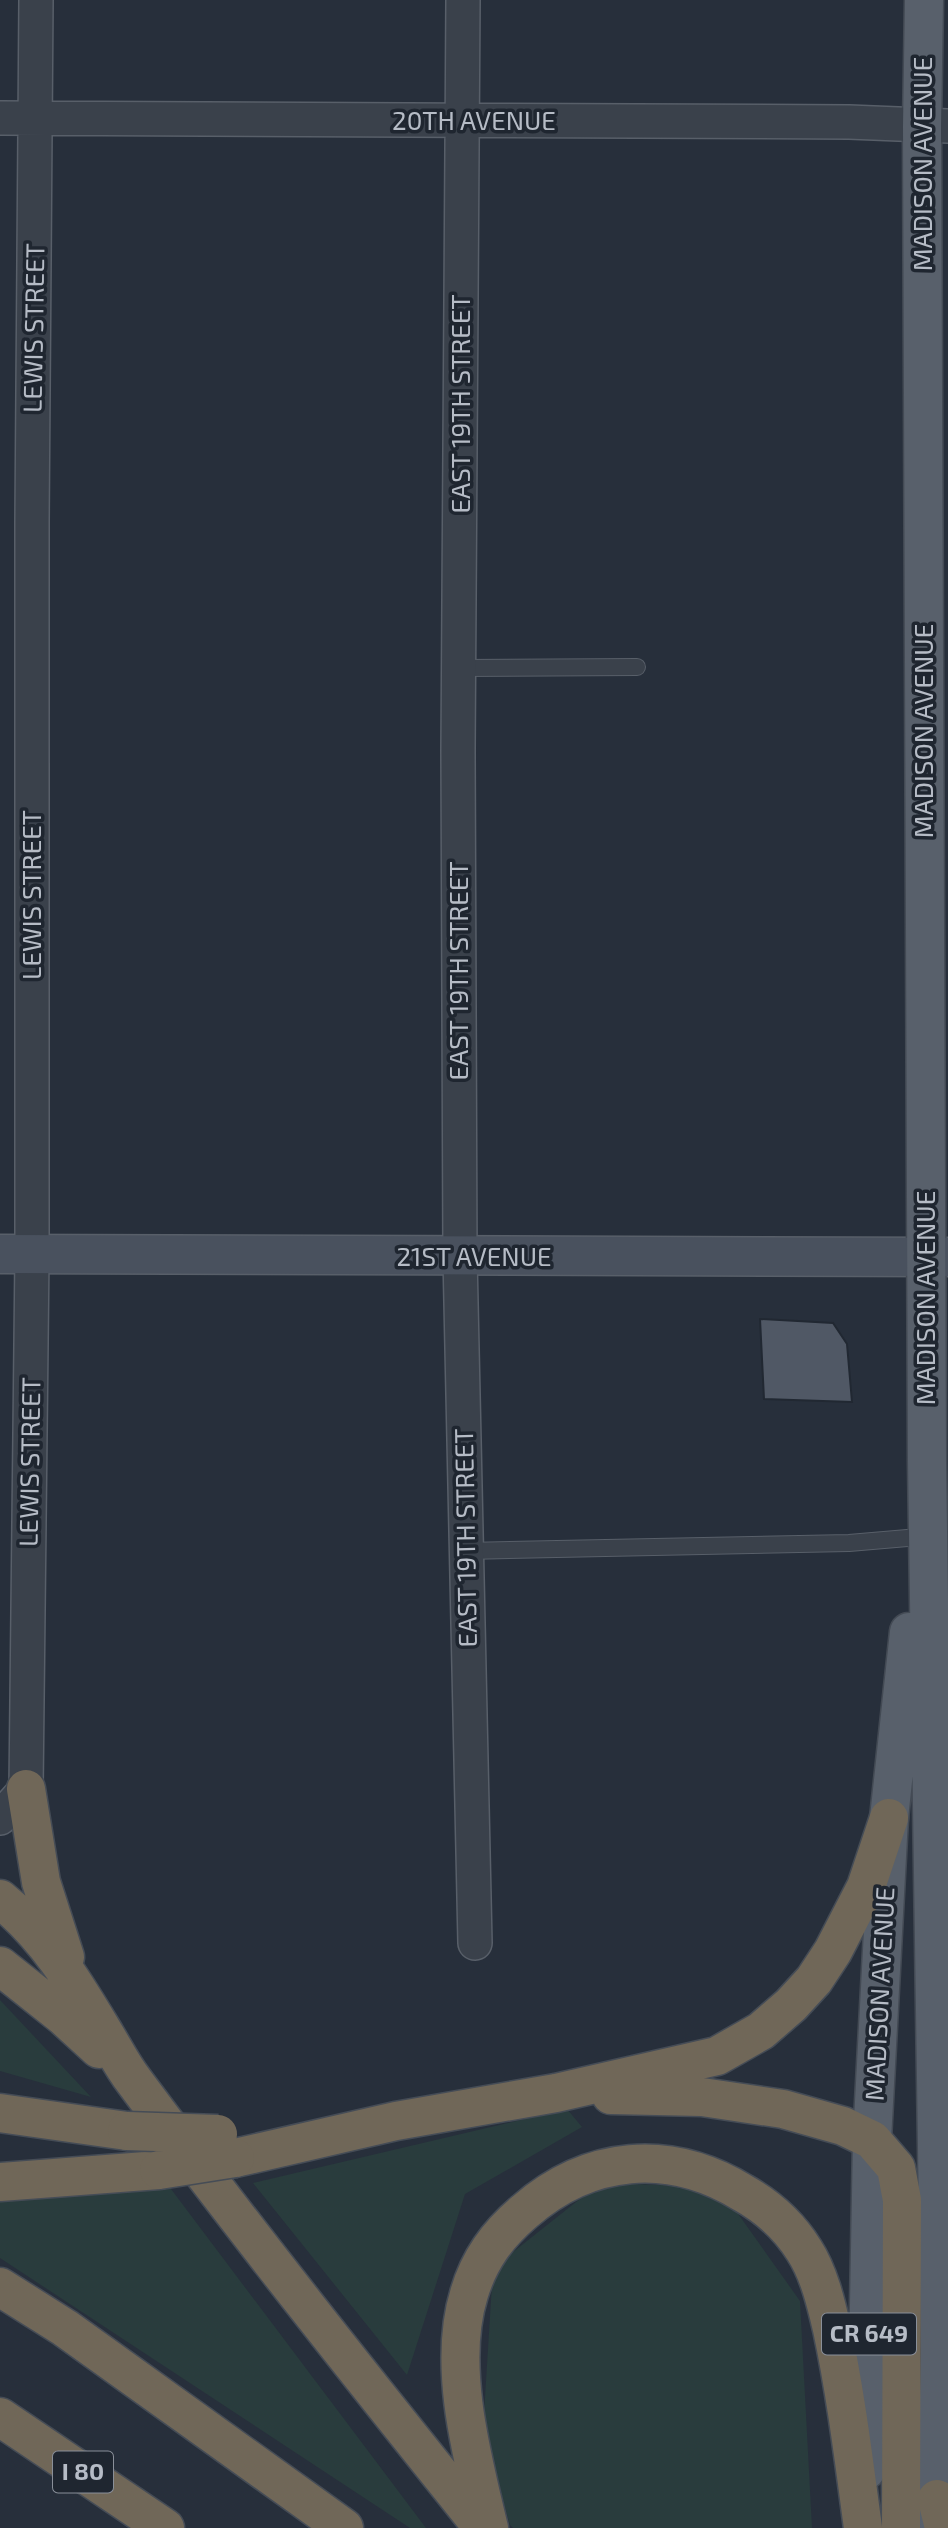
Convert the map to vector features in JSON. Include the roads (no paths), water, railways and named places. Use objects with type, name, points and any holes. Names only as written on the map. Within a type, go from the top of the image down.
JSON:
[{"type":"highway","points":[[26,1789],[41,1882],[72,1979]]},
{"type":"highway","points":[[0,2182],[159,2170],[227,2146],[396,2121],[556,2093],[717,2056],[761,2031],[807,1988],[834,1951],[866,1887],[889,1818]]},
{"type":"highway","points":[[0,1899],[45,1941],[72,1979],[132,2078],[483,2528]]},
{"type":"highway","points":[[0,1966],[63,2015],[132,2078]]},
{"type":"highway","points":[[556,2093],[702,2097],[783,2109],[843,2126],[872,2140],[896,2168],[902,2200],[901,2528]]},
{"type":"highway","points":[[0,2113],[227,2146]]},
{"type":"highway","points":[[489,2528],[470,2451],[460,2355],[461,2326],[481,2261],[503,2230],[559,2186],[589,2172],[620,2164],[652,2163],[683,2166],[721,2179],[759,2202],[786,2225],[805,2251],[816,2272],[840,2368],[864,2528]]},
{"type":"highway","points":[[0,2287],[65,2328],[344,2528]]},
{"type":"highway","name":"I 80","points":[[0,2417],[165,2528]]},
{"type":"main road","name":"MADISON AVENUE","points":[[864,2528],[872,2140],[889,1818],[927,1462],[937,1258],[935,126],[924,0]]},
{"type":"main road","name":"MADISON AVENUE","points":[[927,1462],[937,2063],[939,2518]]},
{"type":"street","name":"LEWIS STREET","points":[[26,1789],[16,1255],[32,522],[36,0]]},
{"type":"street","name":"EAST 19TH STREET","points":[[463,0],[459,668],[460,1257],[475,1942]]},
{"type":"street","name":"20TH AVENUE","points":[[0,118],[849,122],[935,126]]},
{"type":"street","name":"21ST AVENUE","points":[[16,1255],[937,1258]]},
{"type":"street","points":[[0,1818],[26,1789]]},
{"type":"lane","points":[[459,668],[637,667]]},
{"type":"lane","points":[[466,1551],[849,1543],[919,1537]]}]
